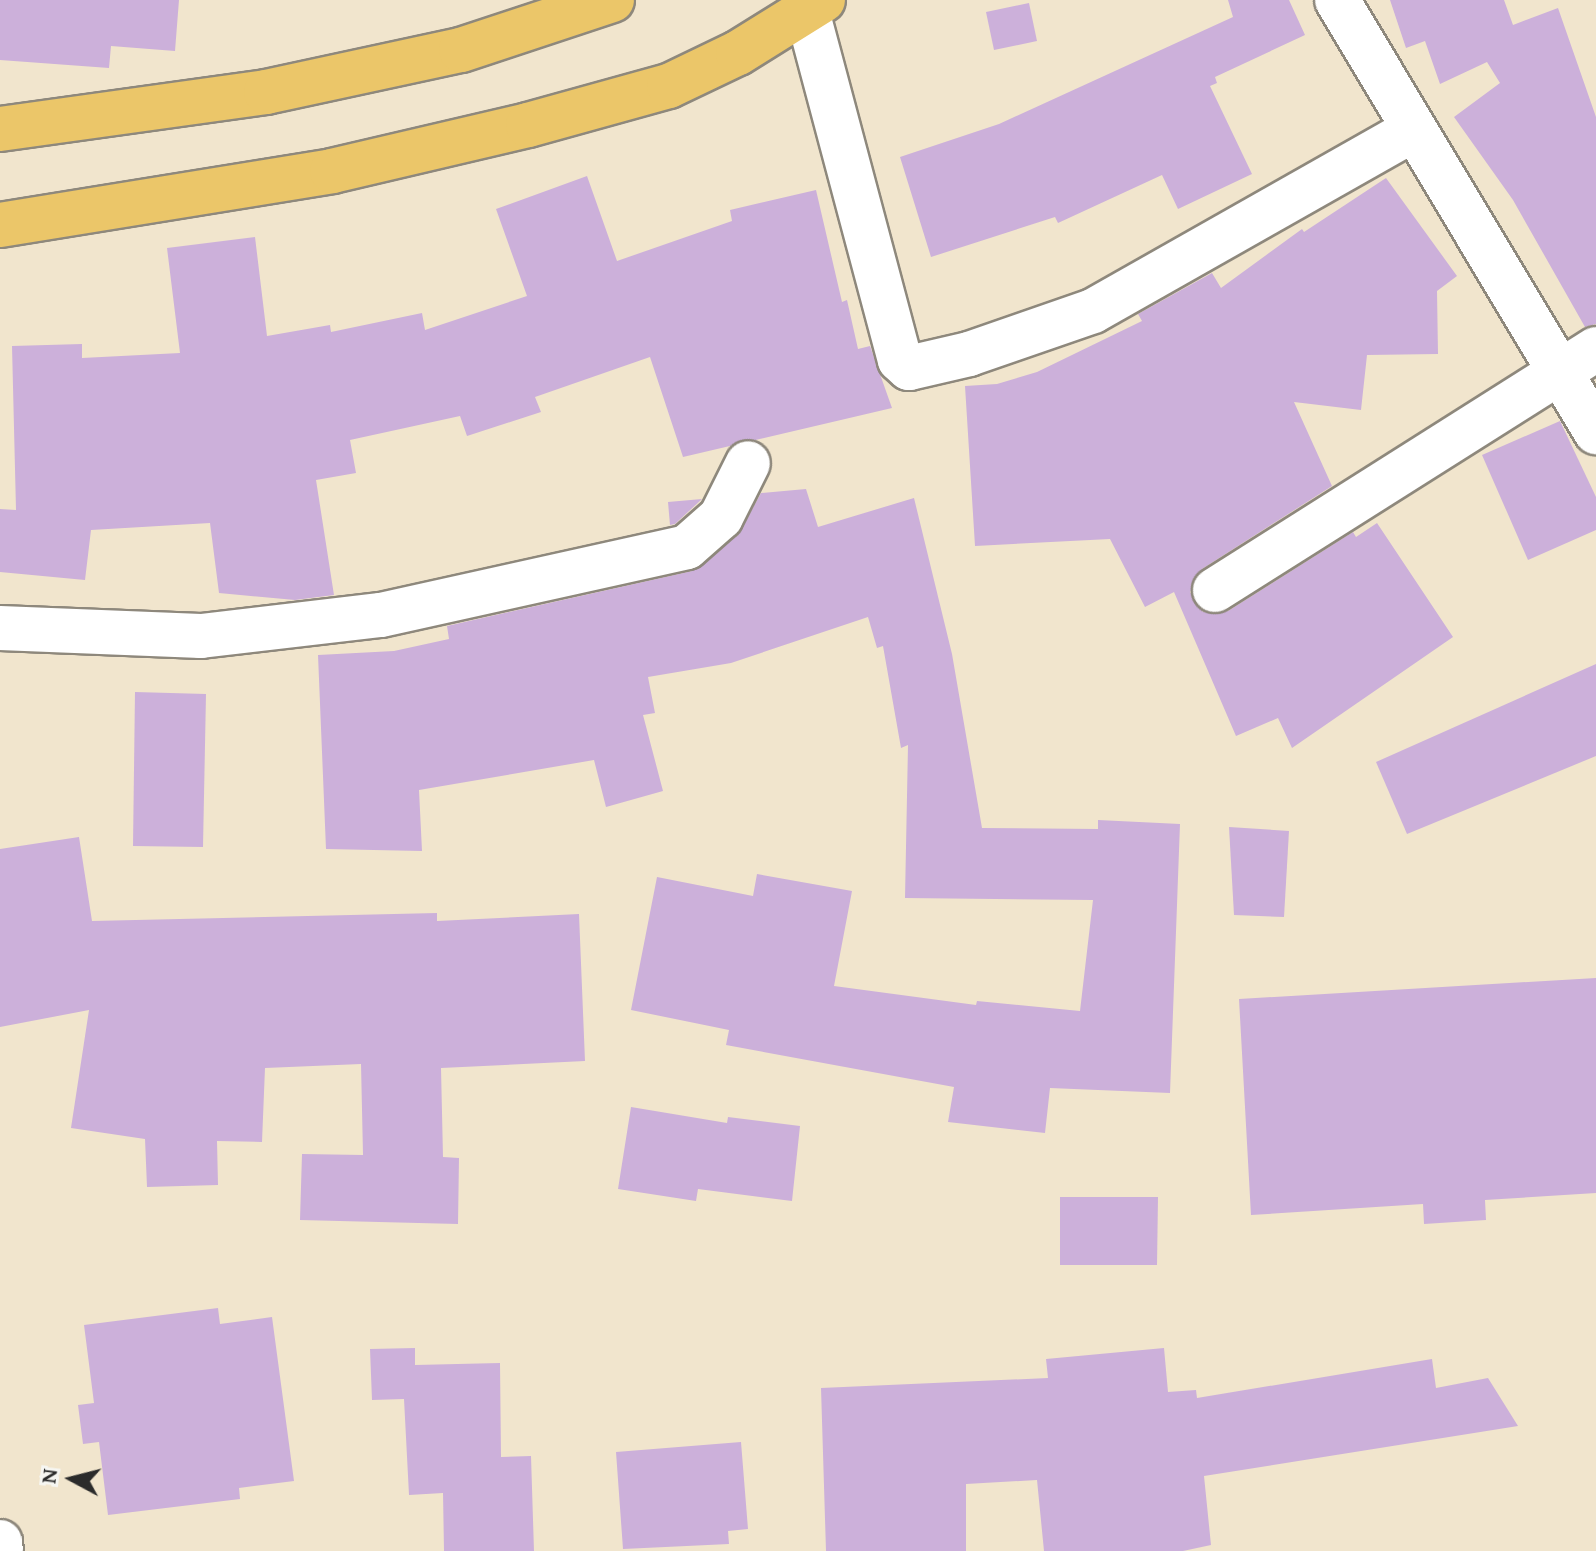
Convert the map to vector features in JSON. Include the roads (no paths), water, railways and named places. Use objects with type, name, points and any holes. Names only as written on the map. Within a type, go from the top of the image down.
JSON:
[{"type":"main road","points":[[0,129],[266,92],[461,50],[612,0]]},
{"type":"main road","points":[[0,225],[332,171],[528,125],[669,86],[738,53],[815,6]]},
{"type":"street","points":[[1337,0],[1411,131],[1596,432]]},
{"type":"street","points":[[815,6],[900,360],[909,368],[969,354],[1093,311],[1411,131]]},
{"type":"street","points":[[1215,590],[1596,349]]},
{"type":"street","points":[[0,628],[201,636],[381,615],[687,547],[706,536],[748,463]]},
{"type":"street","points":[[0,1542],[1,1551]]}]
